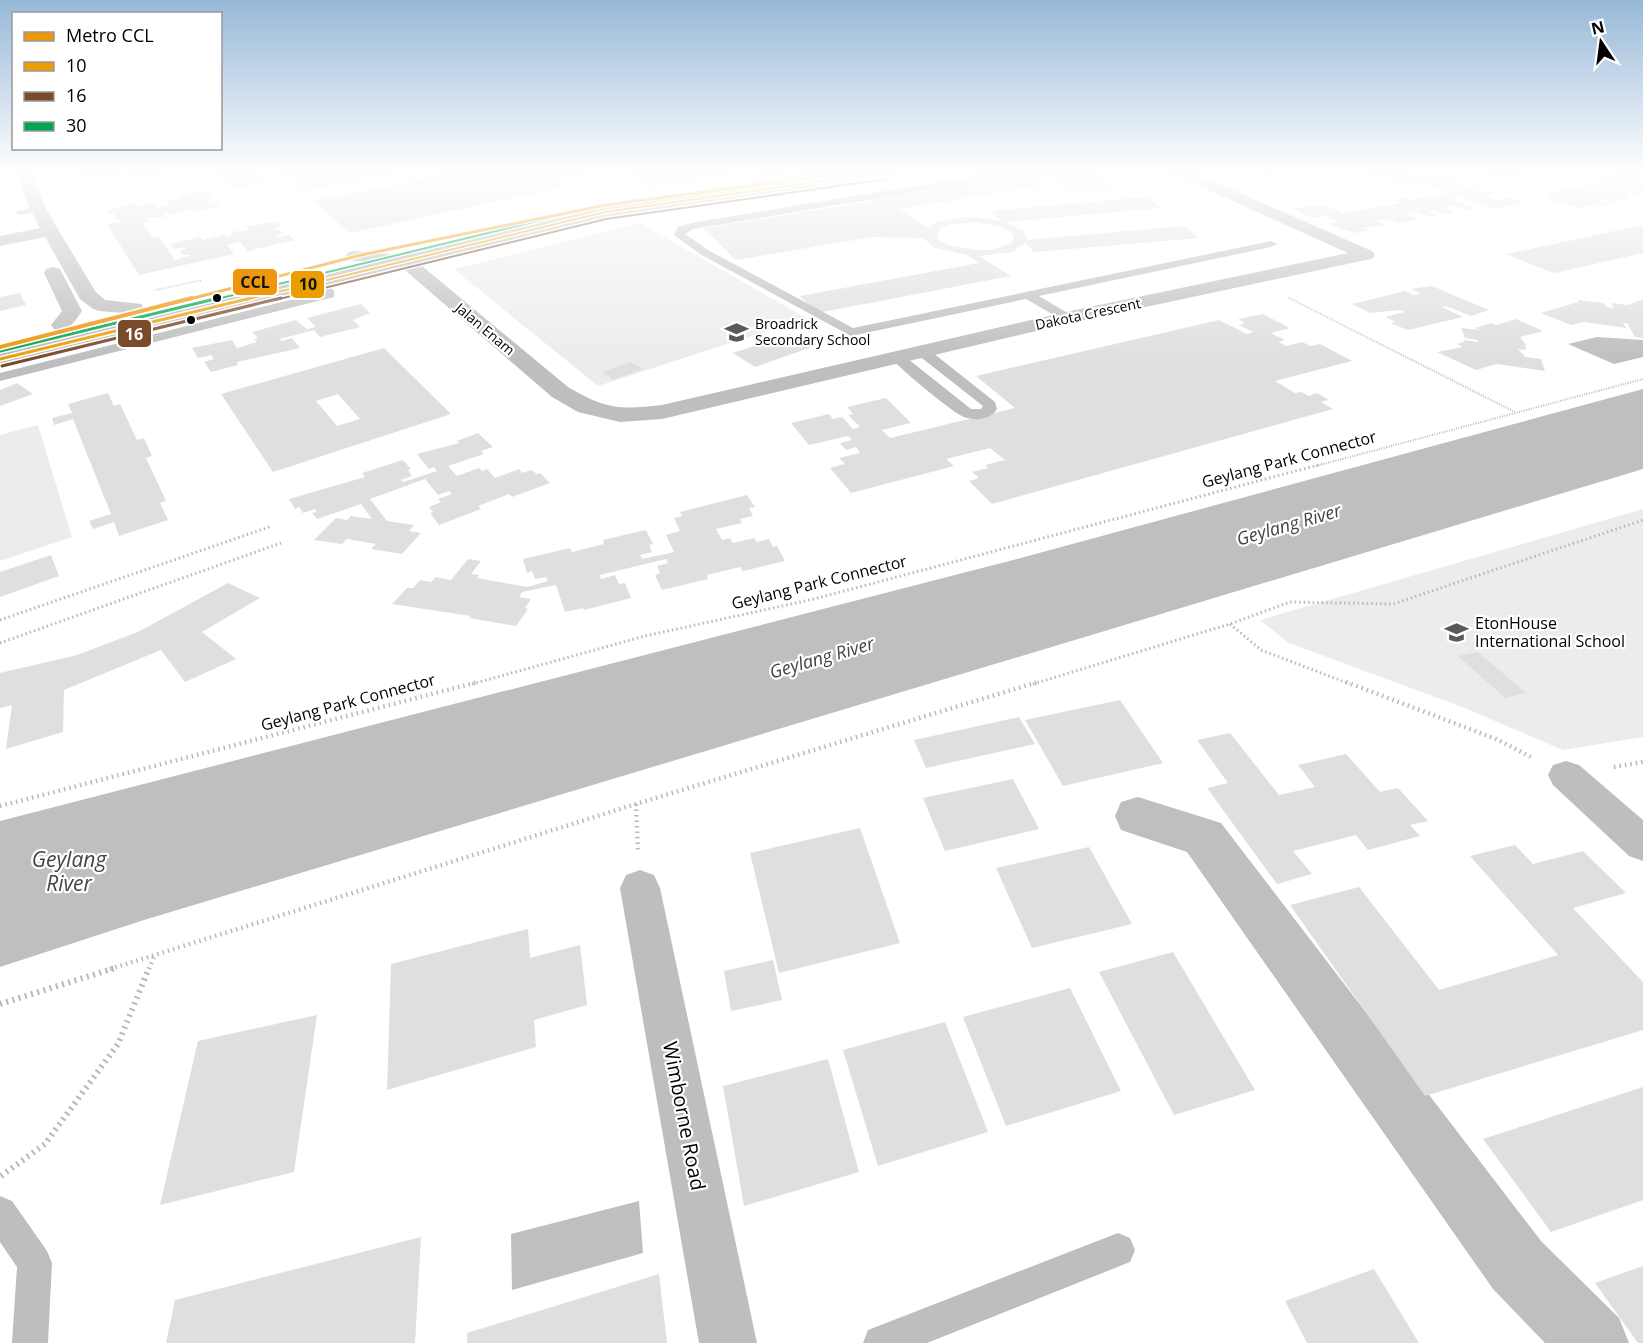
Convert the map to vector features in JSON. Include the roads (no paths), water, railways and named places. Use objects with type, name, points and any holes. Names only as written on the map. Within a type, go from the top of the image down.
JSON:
[{"type":"main road","points":[[0,339],[453,235]]},
{"type":"main road","points":[[0,359],[510,235]]},
{"type":"street","points":[[0,241],[32,235]]},
{"type":"street","points":[[41,235],[87,294],[100,305],[134,308]]},
{"type":"street","points":[[41,235],[72,311],[61,325]]},
{"type":"street","name":"Dakota Crescent","points":[[612,416],[663,412],[1066,318],[1366,255],[1320,235]]},
{"type":"street","points":[[355,256],[404,260]]},
{"type":"street","name":"Jalan Enam","points":[[404,260],[560,392],[584,407],[612,416]]},
{"type":"street","points":[[1566,775],[1643,844]]},
{"type":"street","name":"Wimborne Road","points":[[640,888],[728,1343]]},
{"type":"lane","points":[[679,235],[704,252],[851,332],[1271,244]]},
{"type":"lane","points":[[0,377],[330,294],[320,281]]},
{"type":"lane","points":[[1026,294],[1066,318]]},
{"type":"lane","points":[[898,358],[967,413],[985,414],[990,409],[990,405],[985,400],[923,352]]},
{"type":"lane","points":[[985,400],[1002,397]]},
{"type":"lane","points":[[0,1213],[35,1263],[30,1343]]},
{"type":"lane","points":[[881,1343],[1118,1250]]},
{"type":"water","points":[[1597,337],[1643,340],[1643,357],[1614,364],[1568,344]]},
{"type":"water","name":"Geylang River","points":[[1643,389],[1643,469],[144,920],[0,967],[0,821],[1017,559]]},
{"type":"water","points":[[639,1201],[643,1253],[512,1290],[511,1234]]},
{"type":"waterway","points":[[1138,816],[1204,837],[1517,1265],[1594,1343]]},
{"type":"metro line","name":"CCL","points":[[0,347],[361,255],[461,235]]},
{"type":"place","name":"Broadrick Secondary School","points":[[737,332]]},
{"type":"place","name":"EtonHouse International School","points":[[1457,632]]}]
